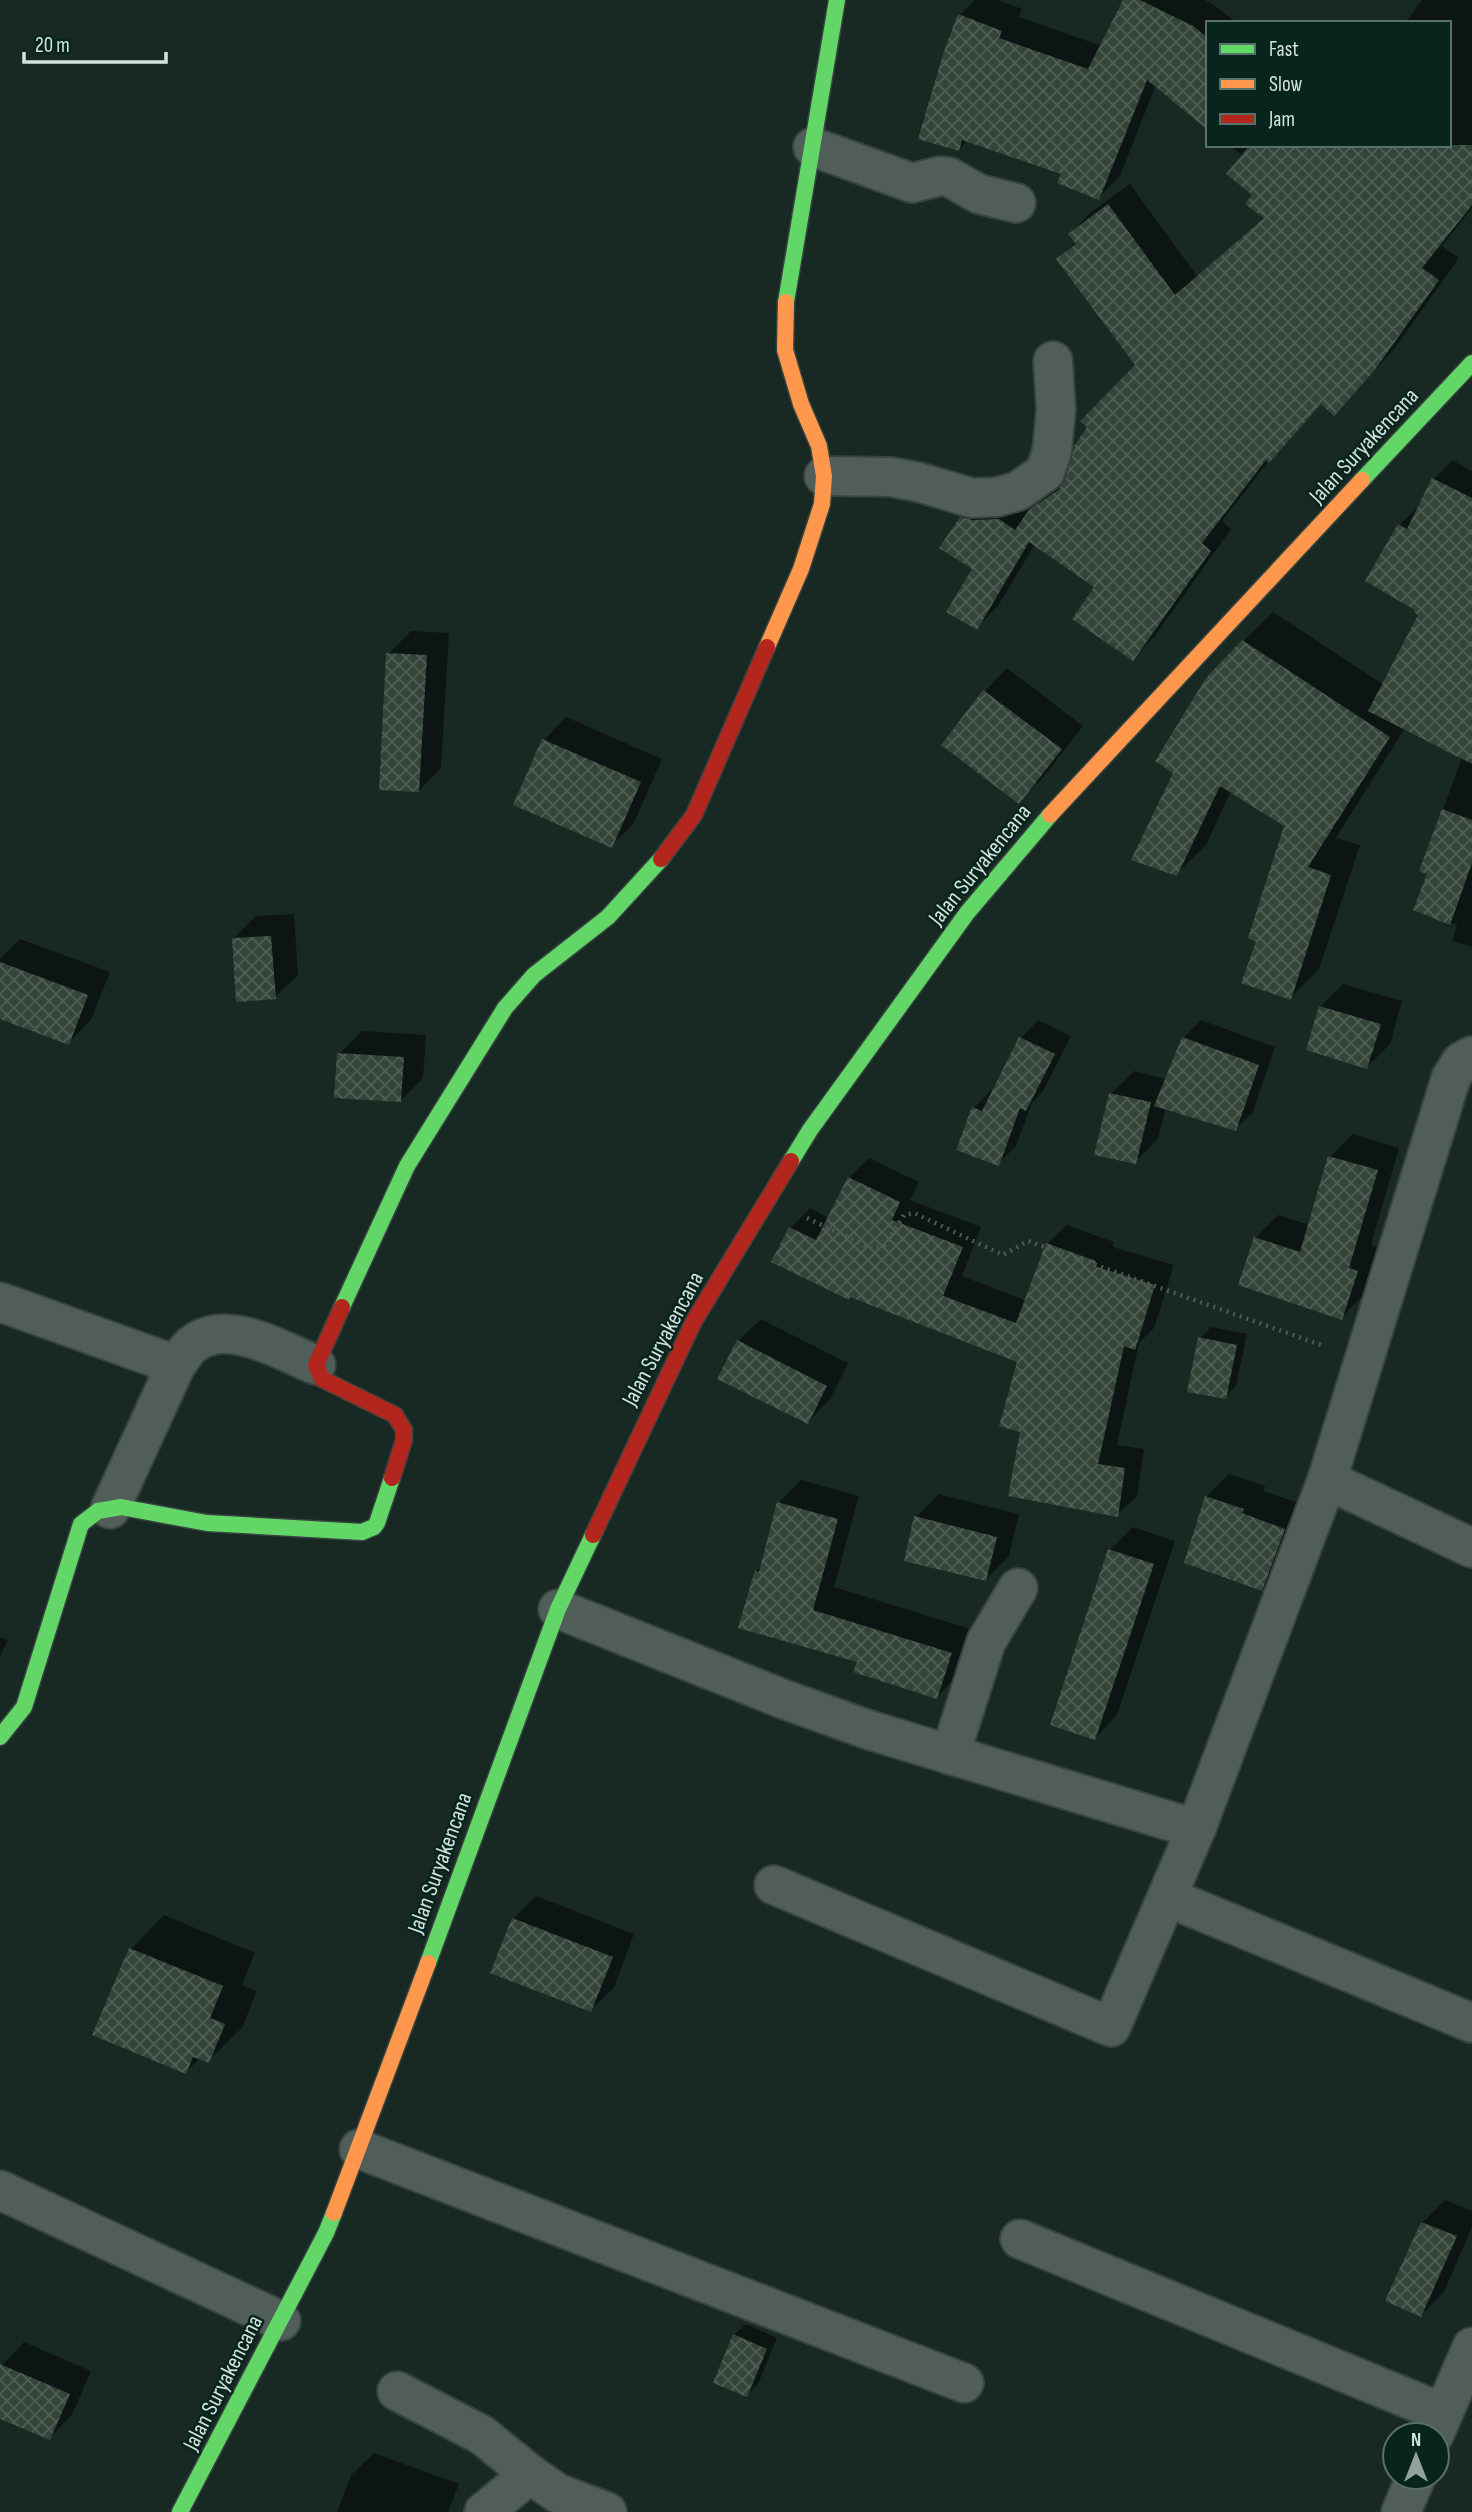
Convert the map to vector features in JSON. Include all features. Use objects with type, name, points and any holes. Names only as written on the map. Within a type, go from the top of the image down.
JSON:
[{"type":"street","points":[[0,1737],[24,1707],[81,1524],[98,1511],[121,1507],[207,1523],[362,1532],[374,1527],[404,1440],[404,1430],[395,1415],[321,1379],[316,1365],[407,1166],[505,1008],[534,975],[608,917],[672,847],[694,815],[801,569],[822,504],[824,476],[819,446],[801,404],[785,350],[786,304],[837,0]]},
{"type":"street","points":[[813,147],[912,183],[941,176],[949,177],[979,194],[1016,203]]},
{"type":"street","points":[[824,476],[891,477],[972,498],[997,497],[1018,491],[1045,472],[1052,451],[1056,410],[1053,361]]},
{"type":"street","name":"Jalan Suryakencana","points":[[180,2512],[326,2233],[558,1609],[694,1321],[767,1199],[810,1130],[967,913],[1076,785],[1472,363]]},
{"type":"street","points":[[774,1885],[1111,2027],[1196,1829],[1327,1480],[1451,1078],[1461,1062],[1472,1056]]},
{"type":"street","points":[[0,1302],[176,1365]]},
{"type":"street","points":[[110,1508],[176,1365],[192,1344],[211,1334],[236,1333],[316,1365]]},
{"type":"street","points":[[1327,1480],[1472,1548]]},
{"type":"street","points":[[950,1755],[982,1652],[1018,1588]]},
{"type":"street","points":[[558,1609],[783,1699],[869,1730],[1196,1829]]},
{"type":"street","points":[[1167,1897],[1472,2023]]},
{"type":"street","points":[[359,2149],[964,2383]]},
{"type":"street","points":[[0,2190],[281,2321]]},
{"type":"street","points":[[1020,2239],[1432,2421]]},
{"type":"street","points":[[1440,2421],[1472,2347]]},
{"type":"street","points":[[397,2391],[482,2435],[557,2493],[607,2512]]},
{"type":"street","points":[[484,2512],[530,2474]]},
{"type":"street","points":[[1401,2512],[1410,2491]]},
{"type":"path","points":[[767,1199],[872,1249],[885,1245],[904,1215],[914,1213],[1003,1255],[1028,1241],[1364,1361]]},
{"type":"building","points":[[1123,0],[1140,0],[1193,26],[1206,36],[1206,128],[1147,80],[1099,200],[1057,183],[1061,174],[962,140],[959,151],[918,139],[958,14],[1002,31],[999,38],[1088,69]]},
{"type":"building","points":[[1472,145],[1472,205],[1422,268],[1439,280],[1374,371],[1334,416],[1321,404],[1269,463],[1266,460],[1202,543],[1211,551],[1133,661],[1072,619],[1094,587],[1029,542],[977,630],[946,612],[972,569],[939,548],[960,517],[973,520],[999,519],[1015,530],[1029,510],[1058,490],[1065,480],[1075,445],[1087,427],[1080,421],[1135,365],[1056,259],[1076,244],[1068,234],[1108,204],[1175,295],[1264,218],[1245,204],[1252,195],[1226,174],[1248,147]]},
{"type":"building","points":[[1432,478],[1472,498],[1472,764],[1368,711],[1418,615],[1415,610],[1365,581],[1398,524],[1407,529]]},
{"type":"building","points":[[1242,640],[1390,737],[1308,867],[1331,875],[1291,1000],[1241,983],[1256,942],[1248,938],[1284,826],[1220,786],[1177,876],[1131,860],[1173,773],[1155,761],[1206,678]]},
{"type":"building","points":[[386,653],[427,655],[419,792],[379,790]]},
{"type":"building","points":[[983,690],[1062,749],[1019,804],[941,745]]},
{"type":"building","points":[[542,739],[641,782],[612,848],[513,805]]},
{"type":"building","points":[[1442,809],[1472,820],[1472,863],[1450,925],[1413,910],[1427,874],[1419,871]]},
{"type":"building","points":[[271,936],[276,999],[236,1002],[232,938]]},
{"type":"building","points":[[0,962],[88,995],[69,1045],[0,1019]]},
{"type":"building","points":[[1319,1006],[1381,1024],[1367,1069],[1306,1050]]},
{"type":"building","points":[[1019,1037],[1055,1054],[1026,1111],[1020,1108],[999,1166],[956,1150],[972,1107],[982,1111]]},
{"type":"building","points":[[1182,1037],[1259,1065],[1236,1131],[1154,1106]]},
{"type":"building","points":[[337,1053],[404,1057],[401,1102],[334,1098]]},
{"type":"building","points":[[1109,1093],[1151,1102],[1136,1164],[1094,1155]]},
{"type":"building","points":[[1328,1156],[1378,1170],[1349,1268],[1358,1271],[1342,1320],[1238,1285],[1254,1237],[1300,1252]]},
{"type":"building","points":[[848,1177],[900,1202],[892,1220],[963,1247],[943,1296],[1016,1323],[1046,1243],[1096,1261],[1094,1266],[1155,1285],[1135,1350],[1124,1346],[1098,1464],[1125,1468],[1118,1517],[1008,1496],[1020,1432],[999,1426],[1017,1362],[850,1297],[849,1300],[771,1262],[789,1227],[816,1240]]},
{"type":"building","points":[[1198,1337],[1237,1345],[1226,1399],[1187,1392]]},
{"type":"building","points":[[737,1340],[827,1386],[808,1424],[717,1379]]},
{"type":"building","points":[[1205,1496],[1244,1509],[1242,1513],[1285,1529],[1262,1591],[1184,1563]]},
{"type":"building","points":[[777,1502],[838,1519],[813,1610],[952,1653],[937,1699],[853,1672],[857,1662],[738,1628],[755,1570],[759,1572]]},
{"type":"building","points":[[914,1516],[997,1537],[986,1581],[904,1561]]},
{"type":"building","points":[[1108,1549],[1154,1564],[1095,1740],[1050,1725]]},
{"type":"building","points":[[512,1918],[613,1957],[591,2012],[490,1973]]},
{"type":"building","points":[[129,1948],[223,1986],[210,2018],[225,2024],[209,2063],[193,2057],[186,2074],[92,2035]]},
{"type":"building","points":[[1421,2222],[1457,2236],[1421,2317],[1385,2301]]},
{"type":"building","points":[[733,2334],[767,2349],[747,2397],[713,2383]]},
{"type":"building","points":[[0,2364],[70,2394],[50,2440],[0,2419]]},
{"type":"traffic: fast","points":[[786,302],[837,0]]},
{"type":"traffic: fast","points":[[1362,480],[1472,363]]},
{"type":"traffic: fast","points":[[791,1161],[810,1130],[967,913],[1050,815]]},
{"type":"traffic: fast","points":[[342,1307],[407,1166],[505,1008],[534,975],[608,917],[661,859]]},
{"type":"traffic: fast","points":[[0,1737],[24,1707],[81,1524],[98,1511],[121,1507],[207,1523],[362,1532],[377,1523],[392,1478]]},
{"type":"traffic: fast","points":[[428,1963],[558,1609],[593,1535]]},
{"type":"traffic: fast","points":[[180,2512],[334,2213]]},
{"type":"traffic: slow","points":[[767,647],[801,569],[822,504],[824,476],[819,446],[801,404],[785,350],[786,302]]},
{"type":"traffic: slow","points":[[1050,815],[1362,480]]},
{"type":"traffic: slow","points":[[334,2213],[428,1963]]},
{"type":"traffic: jam","points":[[661,859],[694,815],[767,647]]},
{"type":"traffic: jam","points":[[593,1535],[694,1321],[791,1161]]},
{"type":"traffic: jam","points":[[342,1307],[316,1365],[322,1379],[395,1415],[404,1430],[404,1440],[392,1478]]}]
